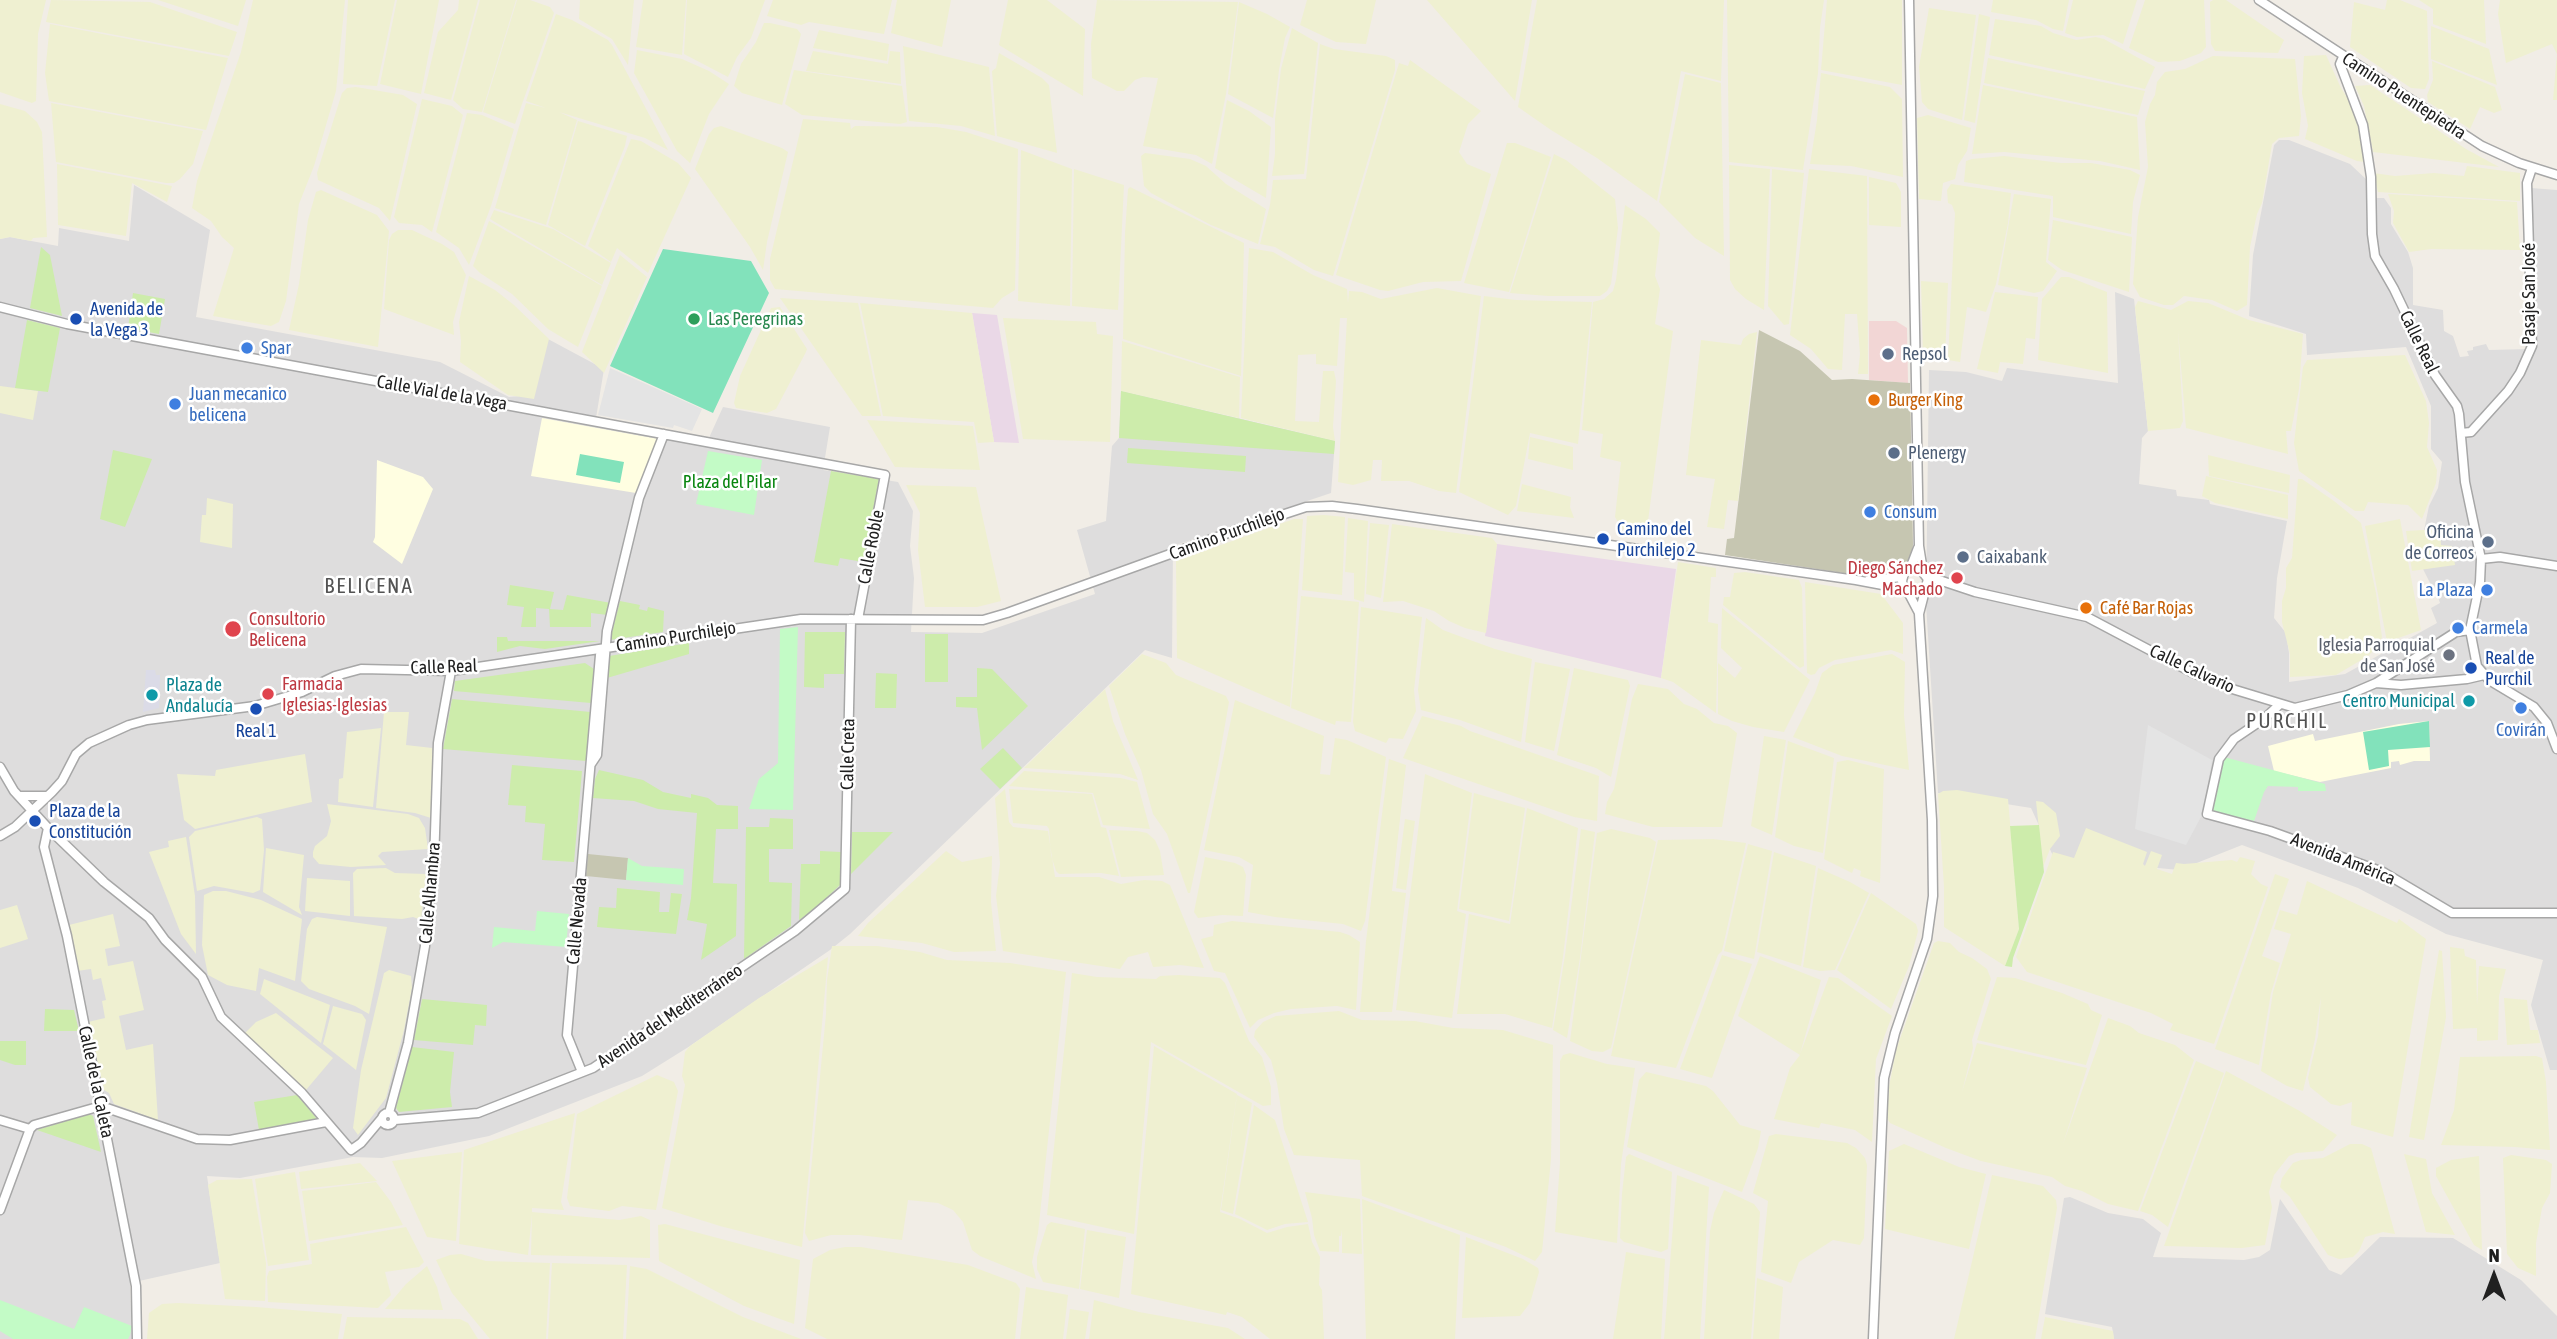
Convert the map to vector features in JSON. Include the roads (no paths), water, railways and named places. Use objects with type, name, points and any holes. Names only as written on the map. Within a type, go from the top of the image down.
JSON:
[{"type":"street","points":[[1873,1339],[1884,1078],[1895,1033],[1927,939],[1934,896],[1933,820],[1919,614],[1925,590],[1925,574],[1919,546],[1909,0]]},
{"type":"street","name":"Camino Puentepiedra","points":[[2259,0],[2482,146],[2532,168],[2557,175]]},
{"type":"street","name":"Calle Real","points":[[2343,57],[2340,64],[2363,125],[2371,177],[2375,256],[2394,289],[2435,375],[2457,406],[2465,482],[2481,559],[2480,582],[2470,630]]},
{"type":"street","name":"Pasaje San José","points":[[2461,433],[2471,432],[2508,391],[2520,373],[2532,346],[2528,183],[2532,168]]},
{"type":"street","name":"Calle Vial de la Vega","points":[[0,307],[66,324],[884,475]]},
{"type":"street","name":"Calle Nevada","points":[[582,1072],[567,1035],[590,767],[597,755],[605,648],[639,498],[664,434]]},
{"type":"street","name":"Calle Roble","points":[[854,619],[884,475]]},
{"type":"street","name":"Camino Purchilejo","points":[[605,648],[720,629],[801,620],[983,620],[1290,511],[1320,506],[1856,580],[1907,592]]},
{"type":"street","points":[[1919,546],[1910,569],[1903,577],[1907,592],[1919,614]]},
{"type":"street","points":[[2481,559],[2500,557],[2557,566]]},
{"type":"street","points":[[1910,569],[1925,574]]},
{"type":"street","name":"Calle Calvario","points":[[1925,574],[1946,584],[2087,617],[2191,672],[2279,705],[2295,708],[2348,695],[2376,683],[2456,632],[2470,630]]},
{"type":"street","name":"Camino Purchilejo","points":[[1856,580],[1903,577]]},
{"type":"street","name":"Calle Calvario","points":[[1925,590],[1946,584]]},
{"type":"street","points":[[1907,592],[1914,595],[1925,590]]},
{"type":"street","name":"Calle Creta","points":[[845,888],[854,619]]},
{"type":"street","points":[[2470,630],[2477,666],[2484,675],[2534,707],[2547,723],[2557,749]]},
{"type":"street","name":"Calle Real","points":[[0,836],[15,827],[62,781],[76,754],[89,743],[129,724],[161,717],[255,706],[302,692],[335,676],[361,669],[451,670],[605,648]]},
{"type":"street","name":"Calle Alhambra","points":[[389,1117],[408,1043],[423,966],[434,863],[438,743],[451,670]]},
{"type":"street","points":[[2392,673],[2395,683]]},
{"type":"street","points":[[2376,683],[2468,679],[2484,675]]},
{"type":"street","name":"Avenida América","points":[[2279,705],[2234,739],[2219,760],[2207,814],[2270,831],[2383,872],[2452,914],[2557,913]]},
{"type":"street","points":[[1,772],[14,791],[48,828],[104,882],[149,918],[165,940],[202,977],[221,1017],[302,1093],[351,1150],[389,1117]]},
{"type":"street","points":[[20,796],[46,796]]},
{"type":"street","name":"Calle de la Caleta","points":[[48,828],[44,847],[67,936],[136,1286],[137,1339]]},
{"type":"street","name":"Avenida del Mediterráneo","points":[[389,1117],[478,1113],[593,1068],[795,931],[845,888]]},
{"type":"street","points":[[0,1210],[30,1129],[34,1125],[101,1106],[197,1139],[241,1139],[326,1122]]},
{"type":"street","points":[[0,1120],[30,1129]]},
{"type":"place","name":"Avenida de la Vega 3","points":[[76,319]]},
{"type":"place","name":"Las Peregrinas","points":[[694,319]]},
{"type":"place","name":"Spar","points":[[247,348]]},
{"type":"place","name":"Repsol","points":[[1888,354]]},
{"type":"place","name":"Burger King","points":[[1874,400]]},
{"type":"place","name":"Juan mecanico belicena","points":[[175,404]]},
{"type":"place","name":"Plenergy","points":[[1894,453]]},
{"type":"place","name":"Consum","points":[[1870,512]]},
{"type":"place","name":"Camino del Purchilejo 2","points":[[1603,539]]},
{"type":"place","name":"Oficina de Correos","points":[[2488,542]]},
{"type":"place","name":"Caixabank","points":[[1963,557]]},
{"type":"place","name":"Diego Sánchez Machado","points":[[1957,578]]},
{"type":"place","name":"La Plaza","points":[[2487,590]]},
{"type":"place","name":"Café Bar Rojas","points":[[2086,608]]},
{"type":"place","name":"Carmela","points":[[2458,628]]},
{"type":"place","name":"Consultorio Belicena","points":[[233,629]]},
{"type":"place","name":"Iglesia Parroquial de San José","points":[[2449,655]]},
{"type":"place","name":"Real de Purchil","points":[[2471,668]]},
{"type":"place","name":"Farmacia Iglesias-Iglesias","points":[[268,694]]},
{"type":"place","name":"Plaza de Andalucía","points":[[152,695]]},
{"type":"place","name":"Centro Municipal","points":[[2469,701]]},
{"type":"place","name":"Covirán","points":[[2521,708]]},
{"type":"place","name":"Real 1","points":[[256,709]]},
{"type":"place","name":"Plaza de la Constitución","points":[[35,821]]},
{"type":"district","name":"BELICENA","points":[[369,586]]},
{"type":"district","name":"PURCHIL","points":[[2287,721]]},
{"type":"park label","name":"Plaza del Pilar","points":[[730,482]]}]
